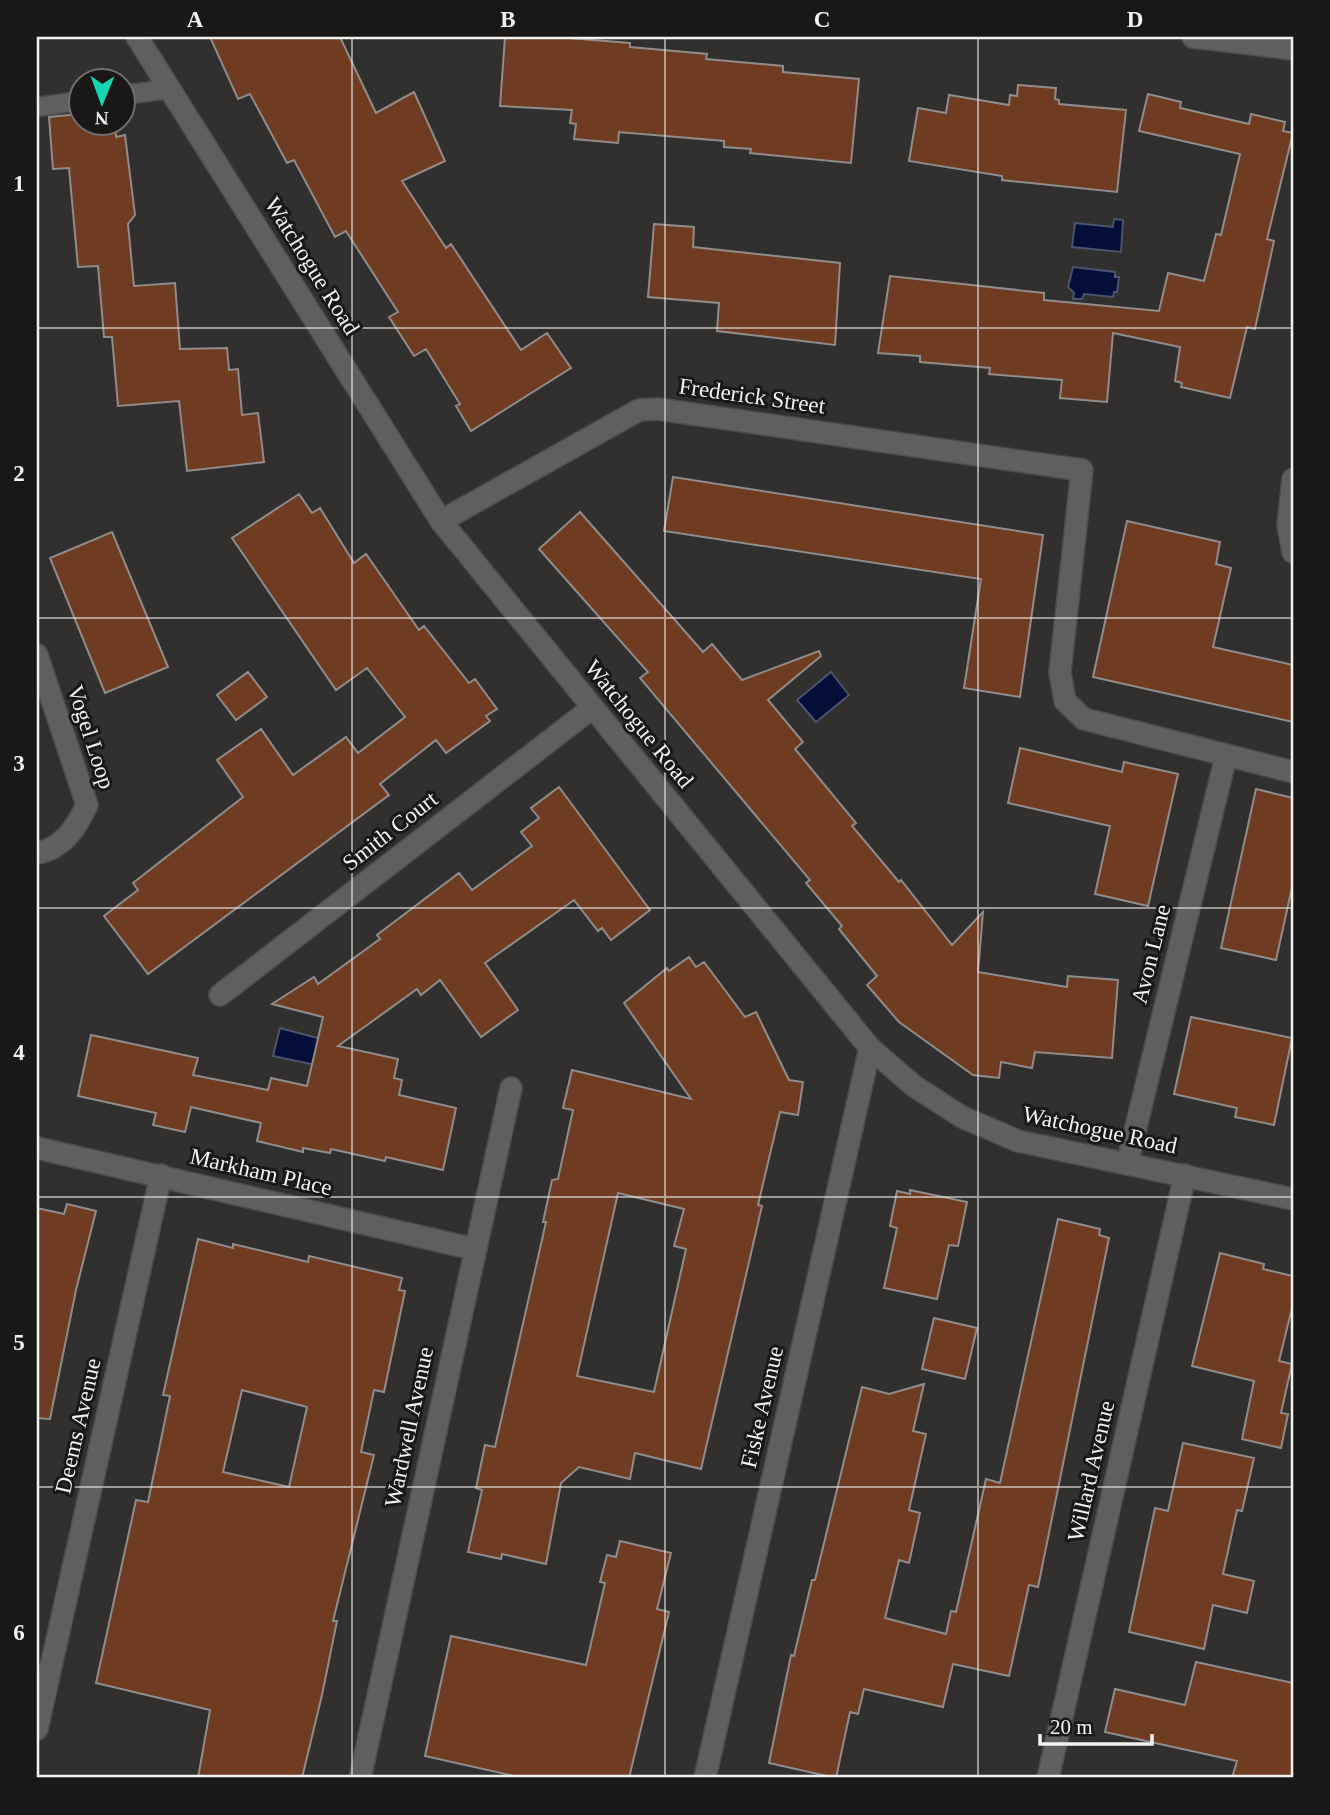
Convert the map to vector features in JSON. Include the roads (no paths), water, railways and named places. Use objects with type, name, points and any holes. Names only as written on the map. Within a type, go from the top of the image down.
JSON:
[{"type":"street","name":"Watchogue Road","points":[[137,37],[441,521],[870,1048],[914,1087],[962,1117],[1018,1141],[1293,1199]]},
{"type":"street","points":[[1193,37],[1293,50]]},
{"type":"street","name":"Frederick Street","points":[[441,521],[639,410],[659,409],[1082,470],[1060,672],[1065,701],[1084,719],[1226,756]]},
{"type":"street","points":[[1293,479],[1288,525],[1293,552]]},
{"type":"street","name":"Vogel Loop","points":[[37,655],[87,804],[74,831],[43,852],[37,853]]},
{"type":"street","name":"Smith Court","points":[[220,995],[592,708]]},
{"type":"street","points":[[1226,756],[1293,772]]},
{"type":"street","name":"Avon Lane","points":[[1126,1164],[1226,756]]},
{"type":"street","name":"Fiske Avenue","points":[[705,1778],[870,1048]]},
{"type":"street","name":"Wardwell Avenue","points":[[360,1778],[511,1088]]},
{"type":"street","name":"Markham Place","points":[[37,1148],[474,1249]]},
{"type":"street","name":"Deems Avenue","points":[[37,1729],[160,1175]]},
{"type":"street","name":"Willard Avenue","points":[[1048,1778],[1185,1175]]},
{"type":"lane","points":[[136,93],[170,89]]},
{"type":"lane","points":[[37,107],[66,103]]},
{"type":"water","points":[[1114,219],[1123,220],[1121,252],[1072,247],[1075,223],[1113,227]]},
{"type":"water","points":[[1073,267],[1115,272],[1115,277],[1119,277],[1117,292],[1114,292],[1113,297],[1084,294],[1082,299],[1073,299],[1074,293],[1068,287]]},
{"type":"water","points":[[831,672],[849,695],[816,722],[797,700]]},
{"type":"water","points":[[280,1028],[336,1043],[330,1068],[273,1056]]}]
